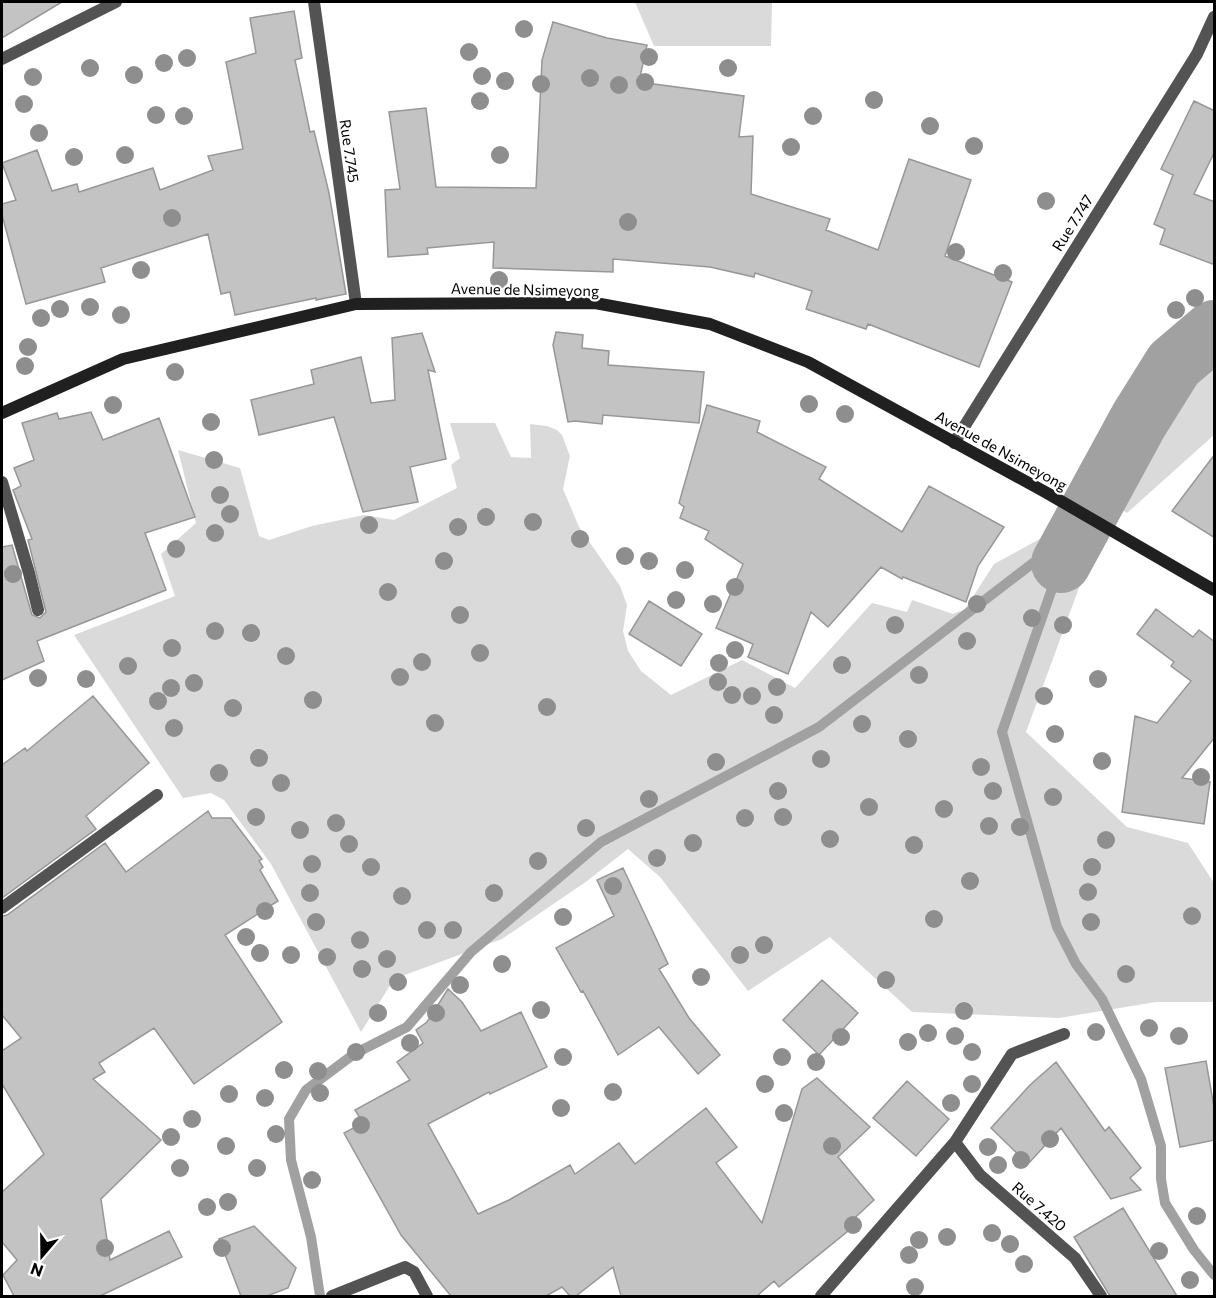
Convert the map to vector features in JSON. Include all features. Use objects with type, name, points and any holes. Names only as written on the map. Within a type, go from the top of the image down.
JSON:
[{"type":"main road","name":"Avenue de Nsimeyong","points":[[2,413],[123,359],[356,304],[595,303],[710,324],[808,362],[1047,492],[1215,590]]},
{"type":"street","points":[[2,59],[116,2]]},
{"type":"street","name":"Rue 7.745","points":[[314,2],[356,304]]},
{"type":"street","name":"Rue 7.747","points":[[954,443],[1197,54],[1215,17]]},
{"type":"street","points":[[2,482],[38,610]]},
{"type":"street","points":[[2,908],[158,795]]},
{"type":"street","points":[[821,1296],[955,1142],[1012,1054],[1064,1034]]},
{"type":"street","name":"Rue 7.420","points":[[955,1142],[980,1175],[1075,1258],[1101,1296]]},
{"type":"street","points":[[332,1296],[405,1267],[414,1272],[427,1296]]},
{"type":"shaded area","points":[[635,2],[772,2],[771,46],[654,46]]},
{"type":"shaded area","points":[[1214,310],[1214,435],[1127,513],[1080,481],[1128,381],[1146,385]]},
{"type":"shaded area","points":[[450,423],[495,423],[511,457],[531,458],[530,424],[547,426],[562,435],[570,456],[563,489],[579,527],[620,586],[627,605],[623,631],[628,651],[641,671],[671,695],[742,660],[795,688],[872,603],[907,612],[912,600],[953,614],[965,609],[994,564],[1049,534],[1090,558],[1026,732],[1127,827],[1188,843],[1214,883],[1214,1002],[1156,1002],[1059,1018],[912,1012],[830,937],[748,991],[660,877],[628,849],[587,881],[502,939],[394,979],[361,1032],[271,864],[224,800],[211,793],[183,798],[74,635],[175,596],[161,554],[196,523],[178,450],[240,468],[259,536],[269,540],[312,526],[364,515],[394,520],[457,488],[451,465],[460,458]]},
{"type":"building","points":[[2,2],[62,2],[2,38]]},
{"type":"building","points":[[294,11],[302,58],[295,60],[310,132],[314,131],[329,193],[346,294],[235,315],[230,292],[221,294],[208,234],[101,268],[105,282],[26,304],[2,215],[2,204],[16,200],[2,163],[37,150],[52,191],[77,184],[79,192],[153,168],[160,190],[213,170],[208,156],[243,149],[226,62],[256,53],[250,18]]},
{"type":"building","points":[[553,22],[607,38],[647,45],[639,82],[744,96],[739,137],[753,136],[751,194],[830,219],[826,230],[878,250],[909,159],[971,180],[945,256],[1012,282],[979,367],[868,324],[866,329],[806,309],[812,291],[755,273],[754,277],[710,267],[613,259],[613,272],[493,268],[494,242],[427,248],[428,254],[388,257],[385,190],[400,189],[389,112],[426,108],[436,187],[536,188],[542,60]]},
{"type":"building","points":[[1194,101],[1215,111],[1215,151],[1194,194],[1215,202],[1215,265],[1160,244],[1165,229],[1154,224],[1173,175],[1161,169]]},
{"type":"building","points":[[556,332],[583,335],[582,348],[609,351],[608,365],[704,372],[699,423],[603,415],[602,424],[568,422],[553,345]]},
{"type":"building","points":[[422,333],[435,372],[428,370],[446,459],[410,467],[418,502],[363,512],[334,417],[259,435],[251,400],[314,384],[311,370],[361,357],[371,403],[395,400],[392,338]]},
{"type":"building","points":[[707,405],[760,421],[757,432],[826,467],[819,479],[902,532],[929,486],[1004,527],[978,566],[966,602],[903,577],[902,579],[881,567],[828,627],[811,612],[788,674],[748,657],[753,644],[716,628],[743,564],[705,539],[709,531],[680,518],[684,507],[679,503]]},
{"type":"building","points":[[91,412],[103,440],[159,418],[195,517],[145,533],[166,590],[37,641],[44,661],[2,680],[2,547],[12,545],[32,615],[40,618],[46,612],[28,540],[32,539],[13,490],[21,486],[14,468],[34,460],[22,423],[57,413],[59,419]]},
{"type":"building","points":[[1215,454],[1215,538],[1172,511]]},
{"type":"building","points":[[649,601],[702,634],[681,666],[629,634]]},
{"type":"building","points":[[1156,609],[1193,637],[1199,630],[1215,642],[1215,737],[1182,778],[1210,782],[1204,824],[1122,812],[1135,716],[1157,723],[1191,681],[1171,666],[1174,662],[1137,634]]},
{"type":"building","points":[[93,696],[149,763],[86,816],[96,829],[2,898],[2,765],[25,748],[27,751]]},
{"type":"building","points":[[208,811],[212,818],[231,818],[262,859],[259,861],[263,867],[260,870],[278,901],[225,935],[282,1022],[194,1084],[154,1028],[99,1063],[105,1072],[93,1079],[161,1140],[101,1199],[110,1260],[169,1231],[182,1257],[100,1296],[14,1296],[3,1275],[17,1260],[2,1242],[2,1192],[44,1154],[2,1084],[2,1051],[21,1038],[2,1015],[2,916],[7,915],[105,843],[126,872]]},
{"type":"building","points":[[623,868],[668,964],[659,969],[689,1018],[720,1055],[698,1074],[659,1027],[618,1055],[583,991],[581,992],[556,948],[614,916],[597,880]]},
{"type":"building","points":[[822,980],[858,1013],[819,1055],[783,1020]]},
{"type":"building","points":[[448,989],[462,1002],[481,1031],[521,1012],[547,1067],[490,1094],[489,1092],[428,1124],[478,1214],[509,1200],[570,1165],[575,1174],[619,1143],[635,1164],[706,1108],[737,1147],[716,1163],[762,1223],[802,1089],[817,1078],[870,1127],[838,1157],[874,1200],[845,1227],[848,1231],[779,1287],[774,1281],[757,1296],[621,1296],[613,1267],[576,1296],[570,1296],[562,1287],[546,1296],[451,1296],[401,1235],[344,1133],[363,1123],[355,1110],[410,1080],[397,1062],[423,1043],[416,1030],[427,1022]]},
{"type":"building","points":[[1206,1061],[1215,1113],[1215,1140],[1180,1147],[1165,1068]]},
{"type":"building","points":[[1056,1062],[1105,1131],[1109,1127],[1141,1168],[1130,1178],[1141,1190],[1111,1199],[1061,1128],[1028,1164],[991,1128],[1030,1085]]},
{"type":"building","points":[[907,1081],[949,1119],[916,1156],[873,1118]]},
{"type":"building","points":[[1123,1208],[1177,1296],[1110,1296],[1074,1237]]},
{"type":"building","points":[[254,1226],[296,1268],[288,1288],[267,1296],[241,1296],[219,1239]]},
{"type":"waterway","points":[[1061,563],[1139,420],[1174,364],[1214,330]]},
{"type":"waterway","points":[[320,1296],[311,1237],[291,1160],[289,1119],[306,1090],[354,1054],[407,1027],[471,952],[601,842],[819,727],[1033,563],[1061,563],[1002,732],[1057,927],[1076,964],[1102,999],[1141,1079],[1161,1146],[1161,1179],[1165,1203],[1194,1250],[1214,1275]]}]
